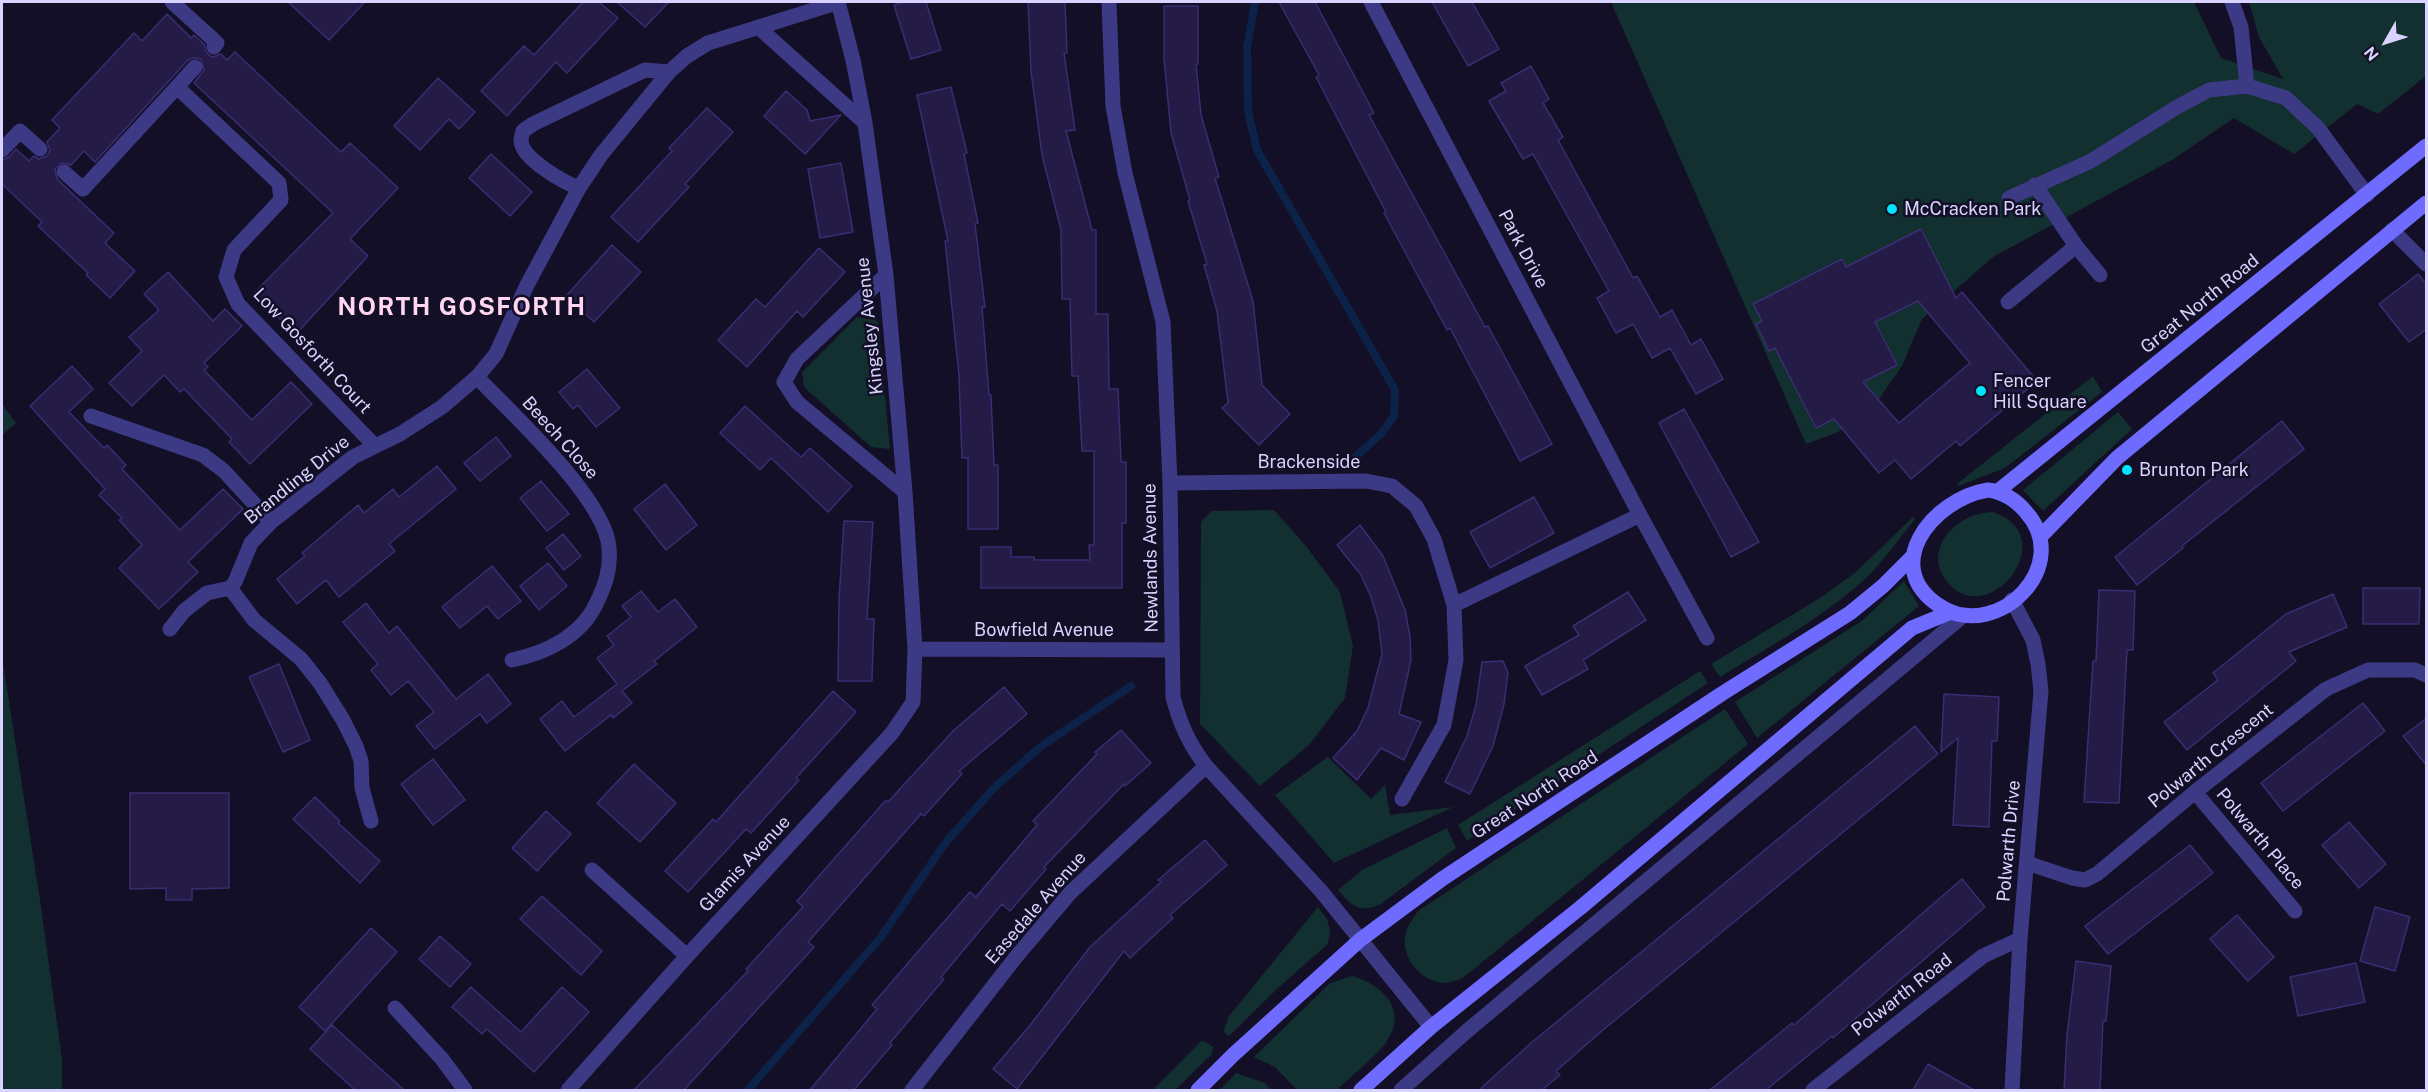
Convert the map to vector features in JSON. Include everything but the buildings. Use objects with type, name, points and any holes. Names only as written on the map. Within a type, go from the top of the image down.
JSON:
[{"type":"main road","name":"Great North Road","points":[[1198,1090],[1233,1055],[1360,940],[1442,879],[1850,613],[1883,586],[1912,557],[1916,541],[1934,518],[1953,503],[1979,492],[1998,491],[2427,146]]},
{"type":"main road","points":[[2040,537],[2117,458],[2427,202]]},
{"type":"main road","points":[[1912,557],[1917,578],[1924,591],[1934,602],[1958,614],[1974,616],[1994,611],[2022,594],[2036,576],[2043,555],[2040,537],[2035,523],[2019,504],[1998,491]]},
{"type":"main road","points":[[1361,1090],[1431,1027],[1589,900],[1912,628],[1958,614]]},
{"type":"street","points":[[172,2],[217,43],[214,47]]},
{"type":"street","name":"Brandling Drive","points":[[230,588],[235,582],[251,543],[271,522],[352,457],[400,434],[442,407],[477,377],[496,354],[526,286],[579,188],[601,155],[669,72],[687,56],[708,43],[839,2]]},
{"type":"street","name":"Kingsley Avenue","points":[[839,2],[854,60],[865,123],[885,275],[905,492],[915,649]]},
{"type":"street","name":"Newlands Avenue","points":[[1109,2],[1113,106],[1125,173],[1163,322],[1170,483],[1173,697],[1179,723],[1191,746],[1206,766],[1320,891],[1431,1027]]},
{"type":"street","name":"Park Drive","points":[[1371,2],[1707,638]]},
{"type":"street","points":[[2232,2],[2241,27],[2247,86]]},
{"type":"street","points":[[758,27],[865,123]]},
{"type":"street","points":[[64,172],[83,189],[195,68]]},
{"type":"street","points":[[579,188],[559,180],[524,150],[521,141],[523,131],[645,70],[669,72]]},
{"type":"street","points":[[2009,198],[2091,162],[2177,106],[2209,90],[2247,86],[2286,98],[2318,128],[2367,195]]},
{"type":"street","name":"Low Gosforth Court","points":[[177,87],[279,183],[281,200],[234,250],[225,277],[238,304],[374,445]]},
{"type":"street","points":[[2,150],[20,131],[40,149]]},
{"type":"street","points":[[2035,185],[2076,246],[2100,275]]},
{"type":"street","points":[[2392,230],[2427,264]]},
{"type":"street","points":[[2008,302],[2076,246]]},
{"type":"street","points":[[885,275],[797,359],[784,382],[797,402],[905,492]]},
{"type":"street","name":"Beech Close","points":[[477,377],[578,484],[596,511],[610,546],[607,583],[589,619],[556,645],[534,655],[512,660]]},
{"type":"street","points":[[91,416],[203,455],[224,471],[271,522]]},
{"type":"street","name":"Brackenside","points":[[1170,483],[1366,481],[1392,486],[1416,506],[1434,539],[1454,605],[1456,660],[1444,725],[1402,800]]},
{"type":"street","points":[[1454,605],[1640,514]]},
{"type":"street","points":[[170,629],[184,611],[207,593],[230,588],[254,620],[301,659],[320,683],[343,720],[361,761],[362,788],[372,821]]},
{"type":"street","name":"Polwarth Drive","points":[[2012,600],[2033,640],[2041,691],[2020,939],[2012,1090]]},
{"type":"street","points":[[1401,1090],[1467,1031],[1958,614]]},
{"type":"street","name":"Bowfield Avenue","points":[[915,649],[1172,650]]},
{"type":"street","name":"Glamis Avenue","points":[[568,1090],[892,733],[913,702],[915,649]]},
{"type":"street","name":"Polwarth Crescent","points":[[2027,862],[2072,878],[2085,880],[2097,874],[2195,792],[2326,689],[2368,670],[2415,670],[2427,675]]},
{"type":"street","name":"Easedale Avenue","points":[[912,1090],[1016,957],[1070,893],[1206,766]]},
{"type":"street","name":"Polwarth Place","points":[[2195,792],[2295,911]]},
{"type":"street","points":[[592,870],[687,957]]},
{"type":"street","name":"Polwarth Road","points":[[1813,1090],[1983,956],[2020,939]]},
{"type":"street","points":[[395,1008],[441,1059],[465,1090]]},
{"type":"green space","name":"McCracken Park","points":[[1611,2],[2194,2],[2221,58],[2283,79],[2259,37],[2249,2],[2426,2],[2426,76],[2378,114],[2357,104],[2294,154],[2234,118],[2172,160],[1993,257],[1922,319],[1902,366],[1879,399],[1838,432],[1806,444]]},
{"type":"green space","points":[[857,317],[878,321],[890,449],[871,447],[804,387],[802,372]]},
{"type":"green space","points":[[2093,376],[2102,392],[2005,468],[1958,486],[1957,484]]},
{"type":"green space","points":[[2,404],[16,423],[2,435]]},
{"type":"green space","points":[[2118,412],[2132,429],[2043,511],[2023,490]]},
{"type":"green space","points":[[1274,510],[1306,546],[1340,592],[1353,646],[1345,698],[1309,745],[1260,786],[1200,724],[1201,522],[1211,511]]},
{"type":"green space","points":[[1992,512],[2012,523],[2021,539],[2021,556],[2014,573],[2001,586],[1985,595],[1968,595],[1951,586],[1942,573],[1938,561],[1940,548],[1945,537],[1965,519]]},
{"type":"green space","points":[[1913,517],[1915,519],[1886,556],[1851,591],[1797,630],[1720,677],[1711,664],[1820,598],[1856,572]]},
{"type":"green space","points":[[1904,581],[1919,606],[1757,738],[1735,702],[1863,620]]},
{"type":"green space","points":[[2,657],[40,900],[62,1059],[62,1090],[2,1090]]},
{"type":"green space","points":[[1700,671],[1708,683],[1467,841],[1458,825]]},
{"type":"green space","points":[[1725,709],[1748,744],[1463,978],[1447,983],[1436,982],[1420,973],[1414,966],[1406,950],[1405,941],[1407,929],[1418,911]]},
{"type":"green space","points":[[1328,757],[1371,799],[1385,785],[1390,815],[1453,807],[1334,863],[1275,795]]},
{"type":"green space","points":[[1447,828],[1456,848],[1381,904],[1367,908],[1356,907],[1338,890],[1362,870]]},
{"type":"green space","points":[[1318,907],[1327,919],[1330,930],[1328,944],[1278,988],[1229,1036],[1223,1032],[1229,1016]]},
{"type":"green space","points":[[1352,976],[1373,985],[1382,992],[1389,999],[1395,1018],[1393,1029],[1383,1047],[1337,1090],[1297,1090],[1275,1067],[1254,1057],[1330,983]]},
{"type":"green space","points":[[1201,1041],[1213,1047],[1212,1054],[1175,1090],[1153,1090]]},
{"type":"green space","points":[[1236,1073],[1265,1083],[1272,1090],[1220,1090]]},
{"type":"waterway","points":[[1255,2],[1247,47],[1248,111],[1257,150],[1395,390],[1394,416],[1382,433],[1353,459]]},
{"type":"waterway","points":[[748,1090],[881,937],[946,842],[995,787],[1040,747],[1131,686]]},
{"type":"place","name":"McCracken Park","points":[[1892,209]]},
{"type":"place","name":"Fencer Hill Square","points":[[1981,391]]},
{"type":"place","name":"Brunton Park","points":[[2127,470]]},
{"type":"district","name":"NORTH GOSFORTH","points":[[462,308]]}]
